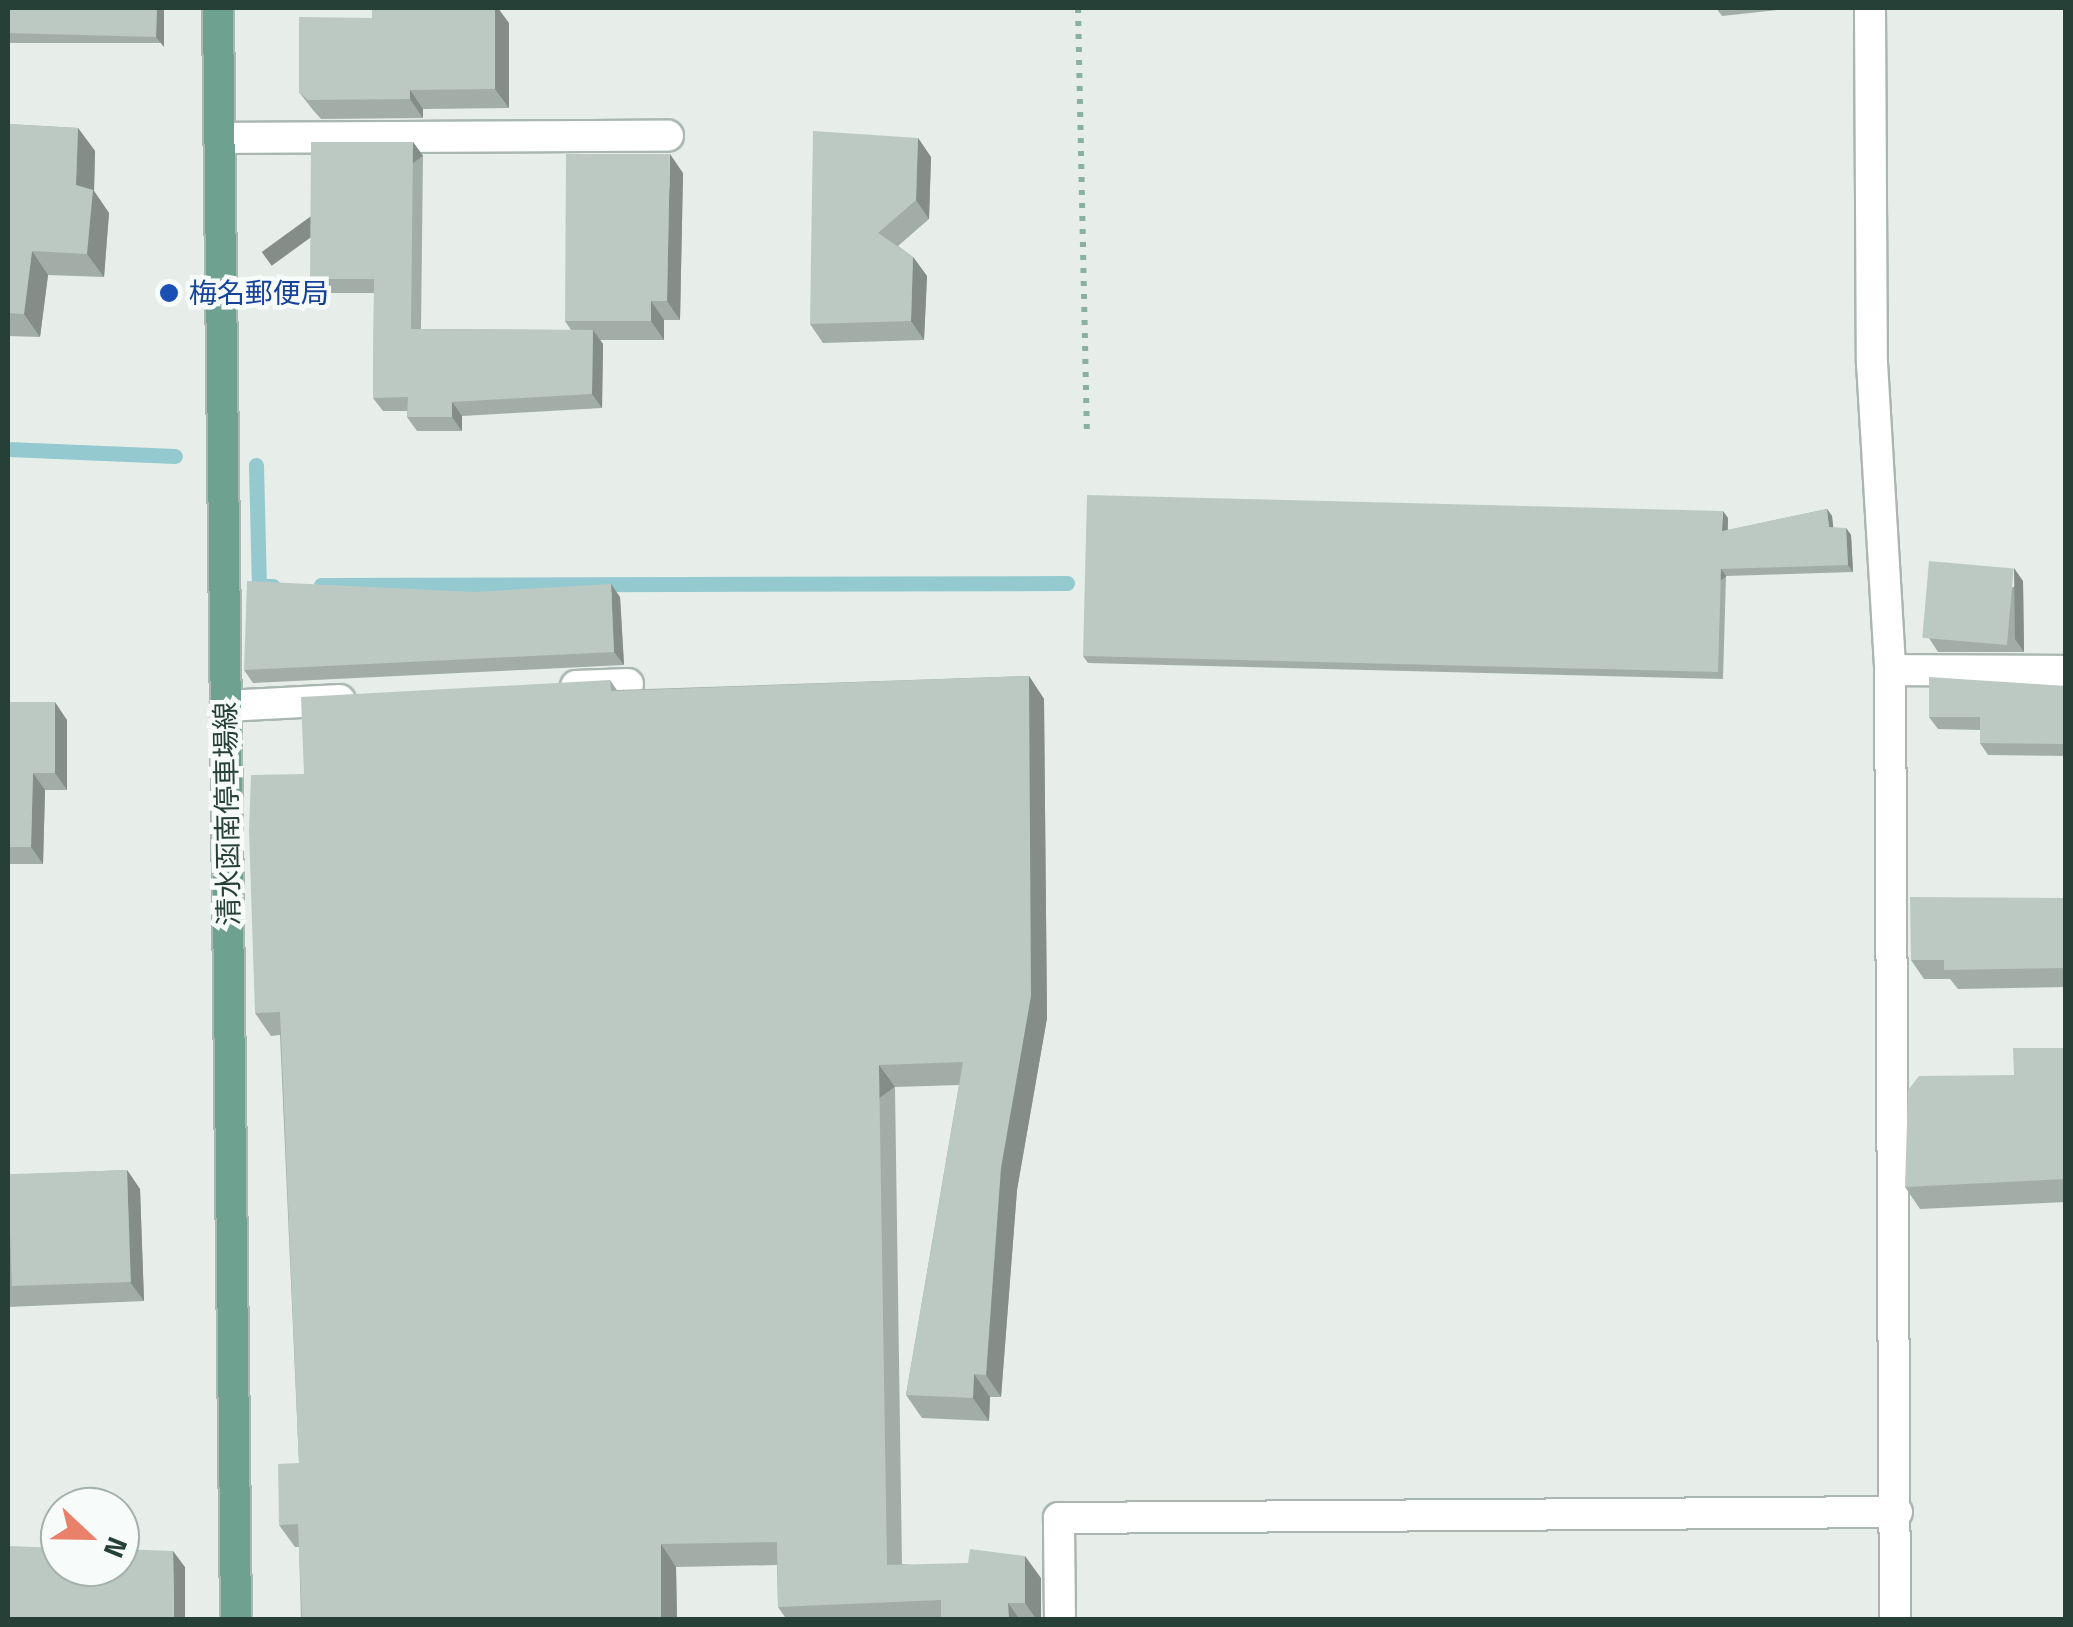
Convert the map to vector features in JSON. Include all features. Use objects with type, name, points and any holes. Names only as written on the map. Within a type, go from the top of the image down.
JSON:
[{"type":"main road","name":"清水函南停車場線","points":[[218,8],[236,1620]]},
{"type":"street","points":[[1870,8],[1872,363],[1890,670],[1895,1620]]},
{"type":"street","points":[[220,138],[668,136]]},
{"type":"street","points":[[1890,670],[2066,671]]},
{"type":"street","points":[[551,688],[628,684]]},
{"type":"street","points":[[226,706],[379,698]]},
{"type":"street","points":[[1060,1620],[1059,1518],[1897,1512]]},
{"type":"path","points":[[1078,8],[1087,431]]},
{"type":"building","points":[[8,8],[157,8],[156,37],[8,33]]},
{"type":"building","points":[[372,8],[495,8],[495,89],[410,90],[410,99],[308,100],[299,92],[299,17],[372,18]]},
{"type":"building","points":[[8,124],[78,128],[76,185],[93,190],[87,254],[32,251],[24,314],[8,313]]},
{"type":"building","points":[[813,131],[918,138],[916,200],[878,233],[913,257],[911,321],[810,324]]},
{"type":"building","points":[[311,142],[413,142],[411,329],[593,330],[592,394],[452,402],[452,417],[407,417],[408,397],[373,398],[374,279],[310,279]]},
{"type":"building","points":[[566,154],[670,154],[667,301],[651,301],[651,321],[565,321]]},
{"type":"building","points":[[1087,495],[1723,511],[1722,531],[1827,509],[1829,527],[1846,528],[1848,565],[1721,569],[1718,672],[1083,656]]},
{"type":"building","points":[[1929,561],[2014,568],[2007,645],[1922,638]]},
{"type":"building","points":[[247,581],[474,592],[611,584],[614,652],[244,670]]},
{"type":"building","points":[[1029,676],[1031,996],[1001,1168],[986,1375],[974,1374],[973,1398],[906,1395],[963,1062],[879,1065],[887,1565],[968,1563],[970,1549],[1025,1556],[1025,1603],[1008,1603],[1009,1620],[941,1620],[941,1600],[778,1607],[777,1542],[661,1544],[661,1620],[302,1620],[298,1524],[279,1525],[278,1464],[299,1463],[280,1012],[255,1013],[249,831],[251,775],[304,774],[301,697],[610,680],[611,691]]},
{"type":"building","points":[[1929,677],[2066,686],[2066,744],[1980,743],[1980,717],[1929,717]]},
{"type":"building","points":[[8,702],[55,702],[55,773],[33,773],[31,847],[8,847]]},
{"type":"building","points":[[1910,897],[2066,898],[2066,968],[1944,970],[1944,960],[1911,960]]},
{"type":"building","points":[[2013,1048],[2066,1048],[2066,1179],[1905,1187],[1908,1090],[1919,1076],[2014,1075]]},
{"type":"building","points":[[127,1170],[131,1282],[12,1286],[8,1174]]},
{"type":"building","points":[[8,1546],[40,1547],[40,1587],[140,1587],[140,1550],[173,1551],[174,1620],[8,1620]]},
{"type":"waterway","points":[[8,449],[175,456]]},
{"type":"waterway","points":[[256,465],[259,586],[273,586]]},
{"type":"waterway","points":[[321,585],[1067,583]]},
{"type":"place","name":"梅名郵便局","points":[[169,293]]}]
